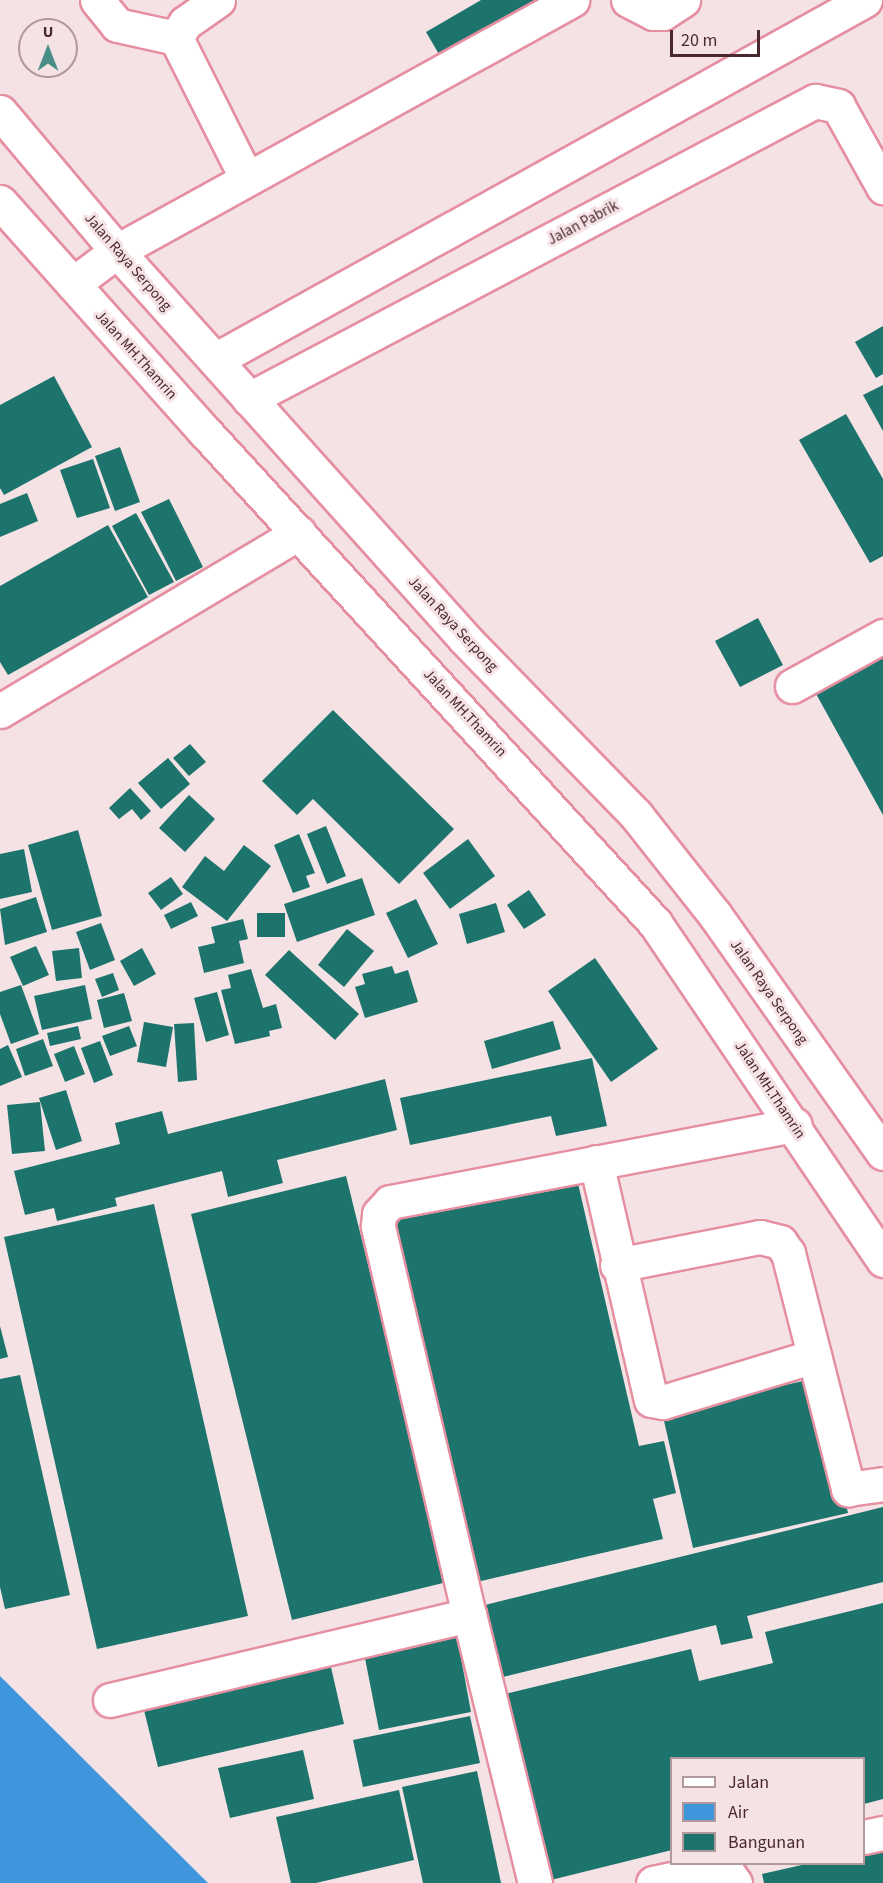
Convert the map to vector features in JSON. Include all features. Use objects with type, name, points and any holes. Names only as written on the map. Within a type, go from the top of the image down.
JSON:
[{"type":"main road","points":[[97,0],[117,26],[176,38]]},
{"type":"main road","points":[[176,38],[185,23],[218,0]]},
{"type":"main road","points":[[73,284],[117,251],[246,177],[572,0]]},
{"type":"main road","points":[[627,0],[653,13],[663,13],[683,0]]},
{"type":"main road","points":[[215,360],[866,0],[883,22]]},
{"type":"main road","points":[[176,38],[246,177]]},
{"type":"main road","name":"Jalan Pabrik","points":[[249,399],[815,101],[838,106],[883,187]]},
{"type":"main road","name":"Jalan Raya Serpong","points":[[0,112],[117,251],[465,639],[636,815],[715,915],[883,1153]]},
{"type":"main road","name":"Jalan MH.Thamrin","points":[[0,202],[656,923],[795,1125],[883,1260]]},
{"type":"main road","points":[[0,711],[299,533]]},
{"type":"main road","points":[[792,686],[883,636]]},
{"type":"main road","points":[[535,1883],[469,1615],[378,1226],[379,1214],[390,1202],[795,1125]]},
{"type":"main road","points":[[596,1162],[617,1265],[651,1400],[663,1402],[814,1356]]},
{"type":"main road","points":[[617,1265],[770,1238],[788,1252],[848,1489],[883,1484]]},
{"type":"main road","points":[[110,1700],[469,1615]]},
{"type":"main road","points":[[865,1838],[883,1833]]},
{"type":"main road","points":[[653,1883],[714,1870],[729,1875],[735,1883]]},
{"type":"water","points":[[0,1676],[208,1883],[0,1883]]},
{"type":"building","points":[[481,0],[536,0],[440,56],[426,32]]},
{"type":"building","points":[[883,326],[883,374],[876,378],[855,342]]},
{"type":"building","points":[[54,376],[92,447],[4,495],[0,488],[0,405]]},
{"type":"building","points":[[883,385],[883,431],[863,395]]},
{"type":"building","points":[[846,414],[883,479],[883,556],[870,563],[799,440]]},
{"type":"building","points":[[120,447],[140,502],[115,511],[95,456]]},
{"type":"building","points":[[93,459],[110,508],[77,518],[60,470]]},
{"type":"building","points":[[27,493],[38,521],[0,537],[0,504]]},
{"type":"building","points":[[169,499],[203,567],[176,581],[141,512]]},
{"type":"building","points":[[136,513],[174,582],[149,595],[112,526]]},
{"type":"building","points":[[108,525],[148,597],[8,675],[0,662],[0,586]]},
{"type":"building","points":[[758,618],[783,665],[740,687],[715,641]]},
{"type":"building","points":[[883,639],[883,815],[815,692],[844,676],[837,664]]},
{"type":"building","points":[[333,710],[454,829],[399,884],[313,799],[297,815],[262,781]]},
{"type":"building","points":[[190,744],[206,762],[189,776],[173,758]]},
{"type":"building","points":[[168,758],[190,784],[161,809],[138,783]]},
{"type":"building","points":[[130,788],[151,811],[141,820],[132,809],[119,819],[109,808]]},
{"type":"building","points":[[189,795],[215,819],[185,852],[159,828]]},
{"type":"building","points":[[326,826],[346,876],[327,884],[307,834]]},
{"type":"building","points":[[78,830],[102,916],[52,930],[28,845]]},
{"type":"building","points":[[299,834],[315,873],[306,876],[310,887],[293,893],[274,845]]},
{"type":"building","points":[[468,839],[495,876],[450,909],[423,873]]},
{"type":"building","points":[[244,845],[271,866],[227,921],[182,887],[205,856],[224,871]]},
{"type":"building","points":[[24,849],[32,892],[0,899],[0,854]]},
{"type":"building","points":[[171,877],[183,894],[161,910],[148,893]]},
{"type":"building","points":[[362,878],[375,915],[297,942],[284,904]]},
{"type":"building","points":[[529,890],[546,915],[524,929],[507,905]]},
{"type":"building","points":[[36,897],[47,932],[5,945],[0,909]]},
{"type":"building","points":[[416,899],[438,944],[408,958],[386,913]]},
{"type":"building","points":[[191,902],[198,916],[171,929],[164,915]]},
{"type":"building","points":[[496,903],[505,932],[467,944],[459,914]]},
{"type":"building","points":[[257,913],[285,913],[285,937],[257,937]]},
{"type":"building","points":[[243,919],[248,939],[239,941],[244,963],[204,973],[198,947],[215,943],[211,927]]},
{"type":"building","points":[[101,923],[115,960],[90,970],[76,932]]},
{"type":"building","points":[[347,929],[374,951],[344,987],[318,965]]},
{"type":"building","points":[[36,946],[49,975],[23,986],[10,957]]},
{"type":"building","points":[[79,948],[82,978],[56,981],[52,951]]},
{"type":"building","points":[[142,948],[156,974],[134,986],[120,961]]},
{"type":"building","points":[[289,950],[359,1014],[335,1040],[265,975]]},
{"type":"building","points":[[595,958],[658,1049],[611,1082],[548,991]]},
{"type":"building","points":[[392,966],[395,974],[408,970],[418,1002],[365,1018],[355,987],[365,984],[362,974]]},
{"type":"building","points":[[251,969],[263,1008],[276,1004],[282,1028],[269,1031],[270,1036],[235,1044],[221,990],[231,988],[228,975]]},
{"type":"building","points":[[113,973],[119,990],[102,997],[95,979]]},
{"type":"building","points":[[21,985],[39,1034],[11,1044],[0,1014],[0,992]]},
{"type":"building","points":[[85,985],[92,1019],[42,1030],[34,996]]},
{"type":"building","points":[[217,992],[229,1035],[206,1042],[194,998]]},
{"type":"building","points":[[124,993],[132,1021],[104,1028],[97,1000]]},
{"type":"building","points":[[553,1021],[561,1049],[492,1069],[484,1041]]},
{"type":"building","points":[[144,1022],[173,1027],[166,1067],[137,1062]]},
{"type":"building","points":[[194,1023],[197,1080],[178,1082],[174,1024]]},
{"type":"building","points":[[78,1026],[81,1039],[50,1046],[47,1033]]},
{"type":"building","points":[[129,1026],[137,1046],[110,1056],[102,1036]]},
{"type":"building","points":[[43,1039],[53,1066],[25,1076],[16,1049]]},
{"type":"building","points":[[100,1041],[113,1075],[94,1083],[81,1048]]},
{"type":"building","points":[[8,1045],[22,1077],[0,1086],[0,1049]]},
{"type":"building","points":[[74,1046],[85,1074],[65,1082],[54,1054]]},
{"type":"building","points":[[592,1058],[607,1126],[556,1136],[551,1116],[410,1145],[400,1098]]},
{"type":"building","points":[[385,1079],[397,1130],[277,1160],[283,1183],[228,1197],[222,1171],[115,1198],[117,1206],[57,1221],[54,1208],[25,1215],[14,1171],[120,1144],[115,1123],[162,1111],[168,1134]]},
{"type":"building","points":[[66,1090],[82,1141],[56,1150],[39,1098]]},
{"type":"building","points":[[40,1102],[45,1151],[12,1154],[7,1105]]},
{"type":"building","points":[[576,1175],[639,1446],[664,1441],[676,1493],[653,1499],[663,1539],[477,1582],[392,1217]]},
{"type":"building","points":[[346,1176],[447,1582],[292,1620],[191,1214]]},
{"type":"building","points":[[154,1204],[248,1616],[97,1649],[4,1237]]},
{"type":"building","points":[[0,1326],[8,1357],[0,1359]]},
{"type":"building","points":[[20,1375],[70,1595],[5,1609],[0,1587],[0,1379]]},
{"type":"building","points":[[817,1378],[848,1513],[693,1548],[662,1412]]},
{"type":"building","points":[[883,1507],[883,1582],[747,1616],[753,1638],[721,1645],[716,1625],[499,1678],[481,1606]]},
{"type":"building","points":[[883,1603],[883,1799],[865,1804],[865,1757],[670,1757],[670,1850],[551,1880],[505,1694],[691,1649],[699,1681],[773,1663],[765,1632]]},
{"type":"building","points":[[457,1636],[471,1712],[379,1730],[364,1653]]},
{"type":"building","points":[[330,1663],[344,1724],[158,1767],[143,1706]]},
{"type":"building","points":[[470,1716],[480,1763],[363,1787],[353,1740]]},
{"type":"building","points":[[303,1750],[314,1799],[230,1818],[218,1768]]},
{"type":"building","points":[[477,1771],[501,1883],[423,1883],[402,1787]]},
{"type":"building","points":[[399,1790],[414,1860],[316,1883],[291,1883],[276,1817]]},
{"type":"building","points":[[883,1846],[883,1883],[764,1883],[762,1874],[802,1865],[865,1865],[865,1850]]}]
